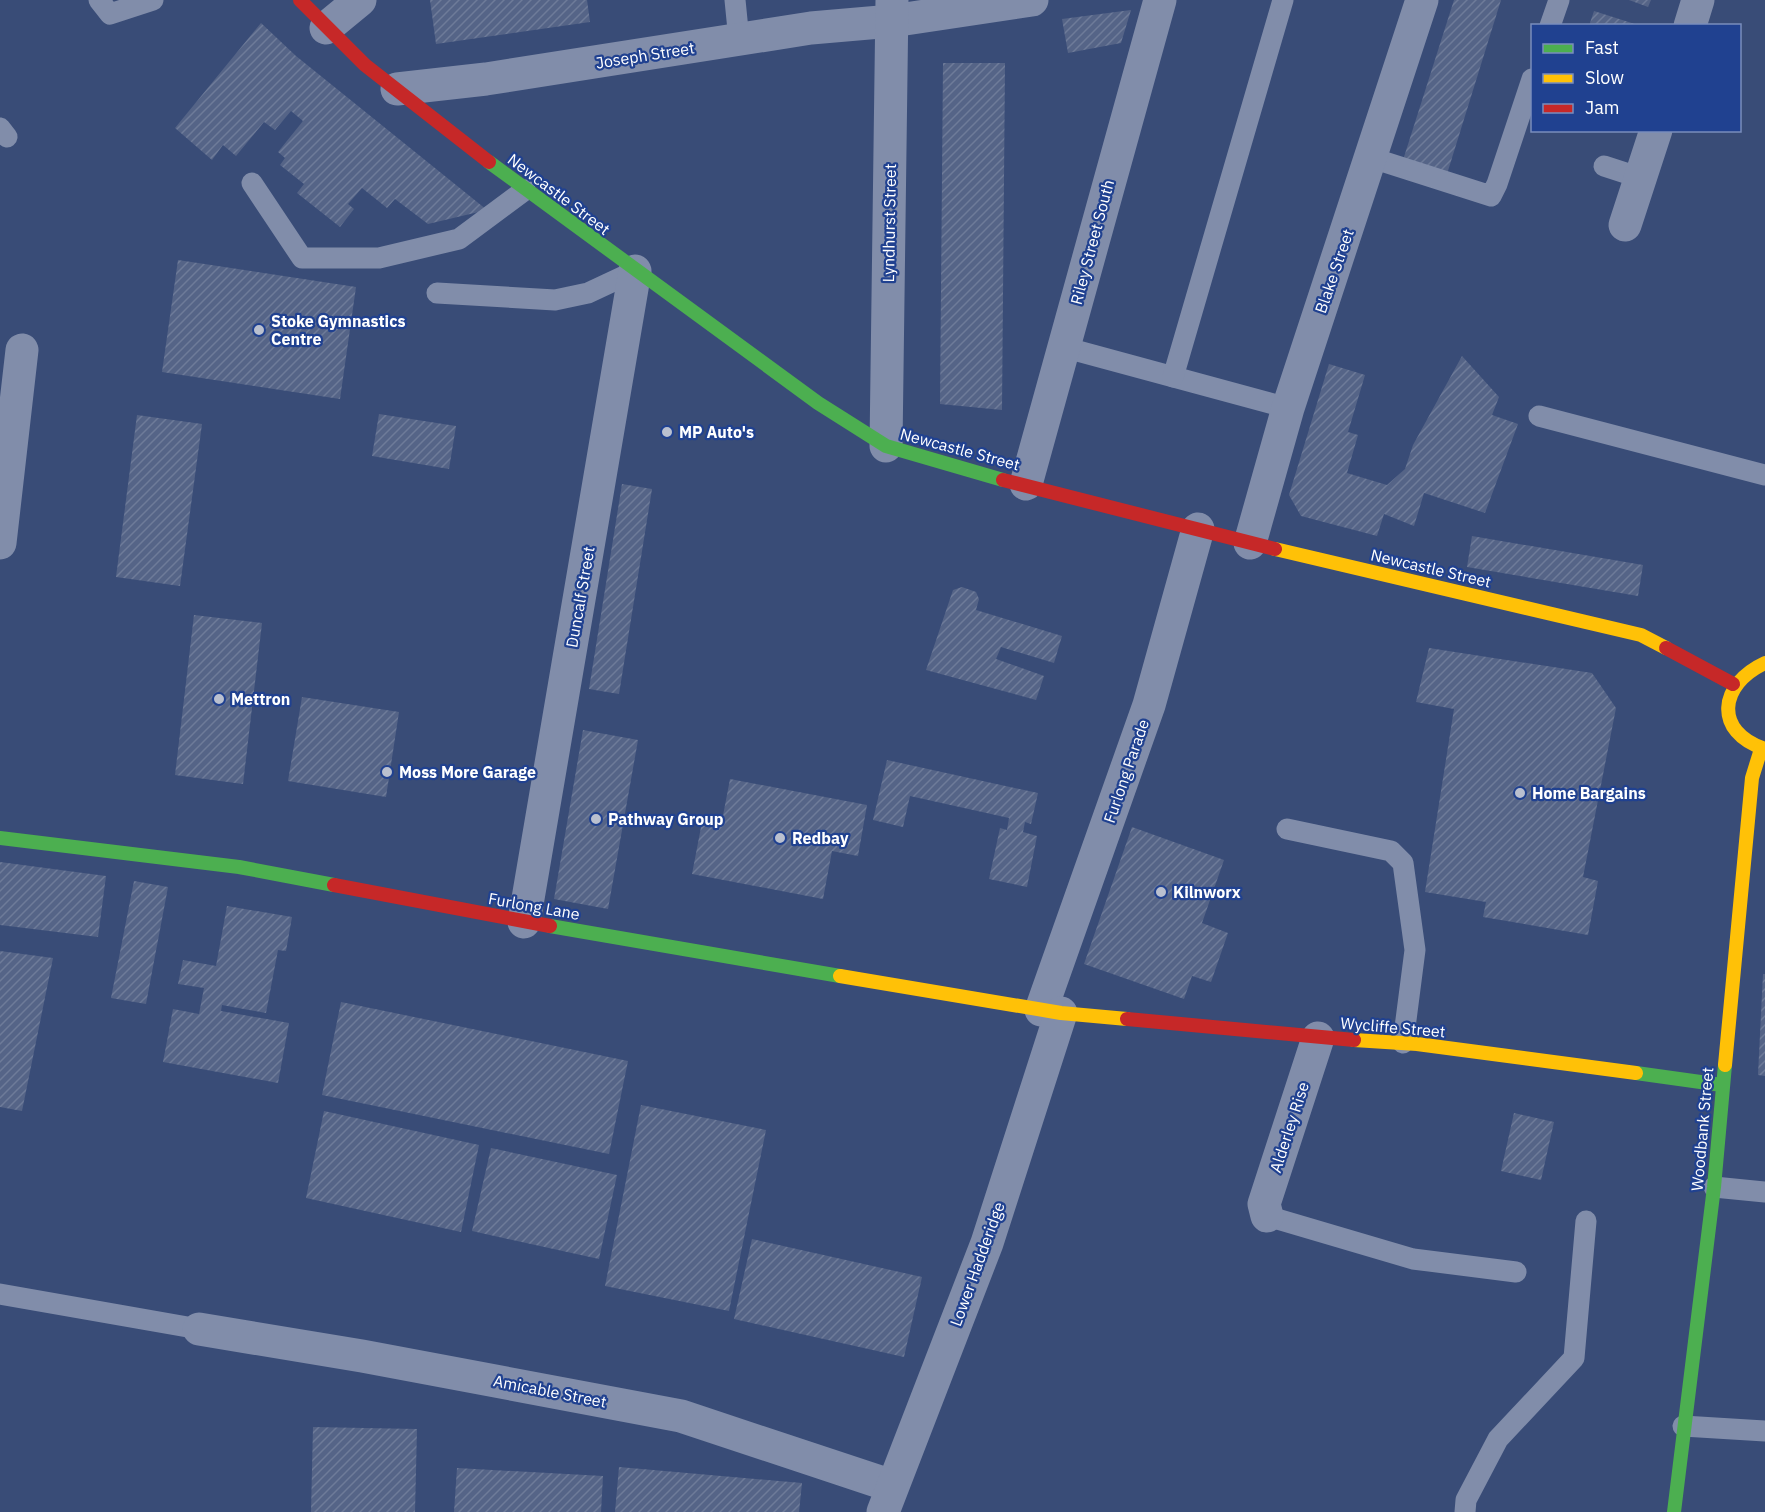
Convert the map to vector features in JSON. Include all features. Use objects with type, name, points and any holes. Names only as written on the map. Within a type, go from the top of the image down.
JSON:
[{"type":"main road","name":"Newcastle Street","points":[[300,0],[326,28],[397,89],[525,190],[818,403],[886,446],[956,468],[1250,543],[1641,635],[1733,684]]},
{"type":"main road","points":[[1763,749],[1747,742],[1732,727],[1728,706],[1733,684],[1744,672],[1765,663]]},
{"type":"main road","name":"Woodbank Street","points":[[1674,1512],[1714,1187],[1752,778],[1763,749]]},
{"type":"main road","name":"Furlong Lane","points":[[0,838],[239,867],[524,922],[1051,1011]]},
{"type":"main road","name":"Wycliffe Street","points":[[1051,1011],[1318,1038],[1402,1043],[1722,1085]]},
{"type":"street","points":[[326,28],[360,0]]},
{"type":"street","name":"Joseph Street","points":[[397,89],[486,79],[740,40],[811,28],[892,10],[1032,0]]},
{"type":"street","name":"Riley Street South","points":[[1026,484],[1160,0]]},
{"type":"street","name":"Blake Street","points":[[1250,543],[1288,408],[1422,0]]},
{"type":"street","points":[[1691,24],[1698,0]]},
{"type":"street","name":"Lyndhurst Street","points":[[886,446],[892,10]]},
{"type":"street","points":[[1625,225],[1655,132]]},
{"type":"street","name":"Duncalf Street","points":[[524,922],[635,271]]},
{"type":"street","points":[[0,543],[9,385],[22,350]]},
{"type":"street","name":"Furlong Parade","points":[[1051,1011],[1149,705],[1198,529]]},
{"type":"street","name":"Lower Hadderidge","points":[[887,1499],[987,1243],[1051,1011]]},
{"type":"street","name":"Alderley Rise","points":[[1267,1216],[1264,1204],[1318,1038]]},
{"type":"street","name":"Amicable Street","points":[[199,1329],[362,1356],[681,1416],[887,1499]]},
{"type":"lane","points":[[99,0],[110,14],[153,0]]},
{"type":"lane","points":[[735,0],[740,40]]},
{"type":"lane","points":[[1173,377],[1283,0]]},
{"type":"lane","points":[[1551,24],[1559,0]]},
{"type":"lane","points":[[1372,158],[1491,196],[1531,85]]},
{"type":"lane","points":[[1604,166],[1641,178]]},
{"type":"lane","points":[[252,183],[302,258],[379,258],[459,239],[525,190]]},
{"type":"lane","points":[[436,293],[555,300],[588,293],[635,271]]},
{"type":"lane","points":[[1061,357],[1173,377],[1288,408]]},
{"type":"lane","points":[[1539,416],[1765,475]]},
{"type":"lane","points":[[1287,829],[1391,851],[1403,863],[1415,950],[1402,1043]]},
{"type":"lane","points":[[1714,1187],[1765,1192]]},
{"type":"lane","points":[[1267,1216],[1413,1259],[1516,1272]]},
{"type":"lane","points":[[1465,1512],[1466,1500],[1498,1439],[1574,1358],[1586,1221]]},
{"type":"lane","points":[[0,1294],[199,1329]]},
{"type":"lane","points":[[1683,1426],[1765,1431]]},
{"type":"building","points":[[430,0],[587,0],[590,22],[436,44]]},
{"type":"building","points":[[1454,0],[1501,0],[1447,174],[1403,160]]},
{"type":"building","points":[[1629,0],[1651,0],[1648,7]]},
{"type":"building","points":[[1131,10],[1121,43],[1068,53],[1062,19]]},
{"type":"building","points":[[1594,11],[1635,24],[1590,24]]},
{"type":"building","points":[[261,23],[296,56],[487,210],[428,224],[395,199],[387,208],[362,188],[348,204],[354,209],[340,227],[297,193],[304,184],[280,165],[285,158],[278,152],[303,121],[291,111],[275,130],[264,122],[236,156],[223,145],[212,160],[175,128]]},
{"type":"building","points":[[943,63],[1005,63],[1002,410],[940,404]]},
{"type":"building","name":"Stoke Gymnastics Centre","points":[[178,260],[356,287],[340,399],[162,372]]},
{"type":"building","points":[[1462,356],[1499,397],[1492,415],[1518,424],[1485,513],[1424,493],[1414,526],[1384,514],[1377,536],[1301,516],[1289,495],[1329,364],[1365,375],[1348,432],[1358,435],[1347,473],[1387,485],[1405,469],[1413,445]]},
{"type":"building","points":[[379,414],[456,426],[449,469],[372,456]]},
{"type":"building","points":[[137,415],[202,424],[180,586],[116,577]]},
{"type":"building","points":[[622,484],[652,489],[619,694],[589,689]]},
{"type":"building","points":[[1472,536],[1643,565],[1638,596],[1467,567]]},
{"type":"building","points":[[962,587],[976,592],[979,599],[976,610],[1062,636],[1054,663],[1001,647],[996,659],[1044,676],[1036,700],[926,670],[953,590]]},
{"type":"building","name":"Mettron","points":[[194,615],[262,623],[243,784],[175,775]]},
{"type":"building","name":"Home Bargains","points":[[1429,648],[1592,673],[1616,708],[1583,877],[1598,881],[1588,935],[1483,917],[1486,902],[1425,892],[1454,709],[1416,702]]},
{"type":"building","points":[[302,697],[399,712],[386,797],[288,781]]},
{"type":"building","name":"Pathway Group","points":[[583,730],[638,740],[608,909],[554,899]]},
{"type":"building","points":[[887,760],[1038,793],[1031,824],[1025,822],[1023,832],[1037,836],[1027,887],[989,879],[1000,828],[1007,830],[1009,818],[910,796],[903,827],[873,820]]},
{"type":"building","name":"Redbay","points":[[730,779],[867,805],[858,856],[832,851],[823,899],[692,874],[702,822],[721,826]]},
{"type":"building","name":"Kilnworx","points":[[1132,827],[1224,860],[1202,923],[1228,933],[1211,982],[1192,976],[1184,999],[1084,964]]},
{"type":"building","points":[[0,862],[106,876],[98,937],[0,925]]},
{"type":"building","points":[[134,881],[168,887],[146,1004],[111,998]]},
{"type":"building","points":[[227,906],[292,917],[286,951],[278,950],[266,1013],[222,1005],[221,1011],[289,1023],[278,1083],[163,1062],[173,1009],[199,1014],[204,988],[178,984],[183,960],[216,966]]},
{"type":"building","points":[[0,951],[53,958],[22,1111],[0,1107]]},
{"type":"building","points":[[1763,974],[1765,974],[1765,1076],[1758,1075]]},
{"type":"building","points":[[341,1002],[628,1061],[609,1154],[322,1095]]},
{"type":"building","points":[[641,1105],[766,1130],[729,1311],[605,1286]]},
{"type":"building","points":[[324,1111],[479,1145],[461,1232],[306,1198]]},
{"type":"building","points":[[1514,1113],[1554,1122],[1541,1180],[1501,1171]]},
{"type":"building","points":[[491,1148],[617,1175],[599,1259],[472,1231]]},
{"type":"building","points":[[752,1239],[922,1277],[904,1357],[734,1319]]},
{"type":"building","points":[[313,1427],[417,1429],[415,1512],[311,1512]]},
{"type":"building","points":[[619,1467],[802,1483],[799,1512],[615,1512]]},
{"type":"building","points":[[457,1468],[603,1476],[601,1512],[454,1512]]},
{"type":"traffic: fast","points":[[489,162],[818,403],[886,446],[1003,480]]},
{"type":"traffic: fast","points":[[0,838],[239,867],[334,885]]},
{"type":"traffic: fast","points":[[550,926],[840,976]]},
{"type":"traffic: fast","points":[[1674,1512],[1714,1187],[1725,1065]]},
{"type":"traffic: fast","points":[[1636,1073],[1722,1085]]},
{"type":"traffic: slow","points":[[1275,549],[1641,635],[1666,648]]},
{"type":"traffic: slow","points":[[1765,663],[1738,683],[1731,695],[1728,708],[1730,720],[1737,731],[1748,741],[1765,749]]},
{"type":"traffic: slow","points":[[1725,1065],[1752,778],[1761,749]]},
{"type":"traffic: slow","points":[[840,976],[1061,1013],[1127,1019]]},
{"type":"traffic: slow","points":[[1354,1040],[1417,1044],[1636,1073]]},
{"type":"traffic: jam","points":[[300,0],[365,65],[489,162]]},
{"type":"traffic: jam","points":[[1003,480],[1275,549]]},
{"type":"traffic: jam","points":[[1666,648],[1733,684]]},
{"type":"traffic: jam","points":[[334,885],[550,926]]},
{"type":"traffic: jam","points":[[1127,1019],[1354,1040]]},
{"type":"place","name":"Stoke Gymnastics Centre","points":[[259,330]]},
{"type":"place","name":"MP Auto's","points":[[667,432]]},
{"type":"place","name":"Mettron","points":[[219,699]]},
{"type":"place","name":"Moss More Garage","points":[[387,772]]},
{"type":"place","name":"Home Bargains","points":[[1520,793]]},
{"type":"place","name":"Pathway Group","points":[[596,819]]},
{"type":"place","name":"Redbay","points":[[780,838]]},
{"type":"place","name":"Kilnworx","points":[[1161,892]]}]
